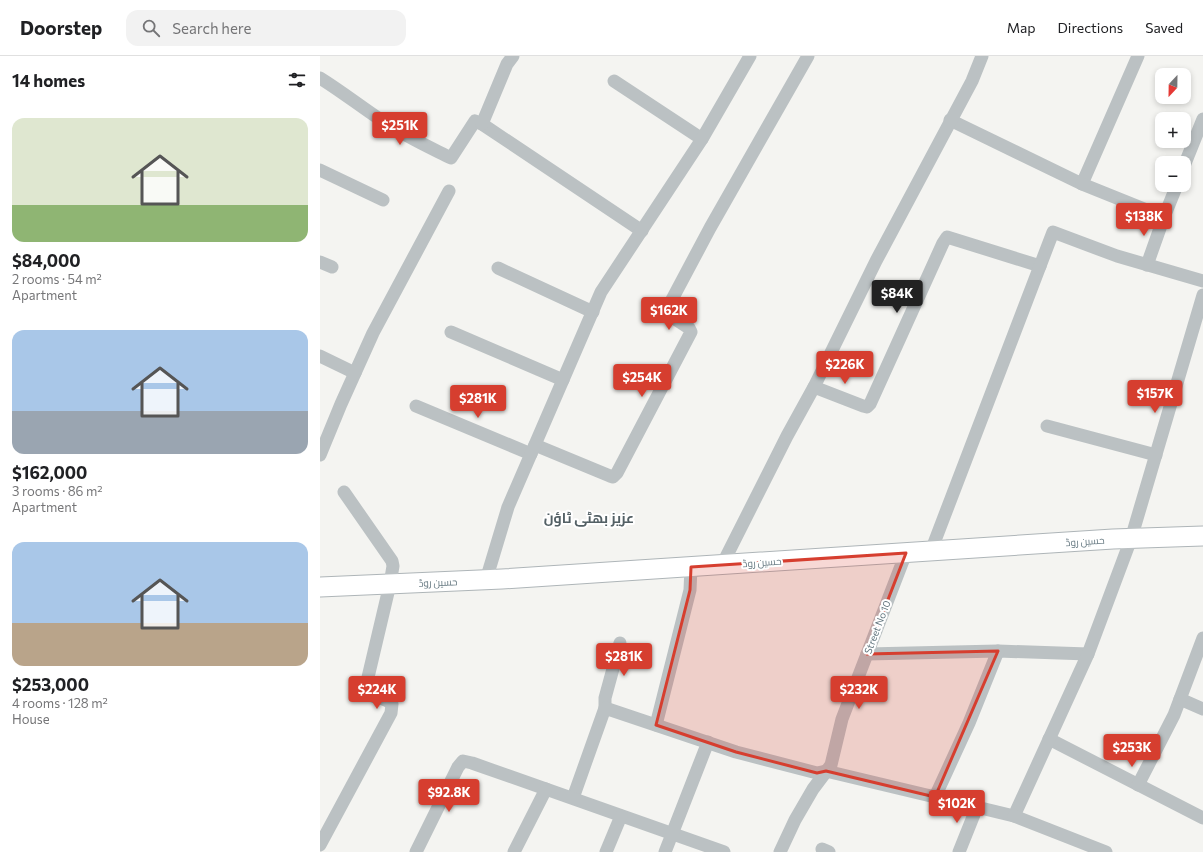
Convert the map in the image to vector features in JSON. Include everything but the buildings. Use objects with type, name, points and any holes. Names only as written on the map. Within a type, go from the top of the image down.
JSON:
[{"type":"street","points":[[482,124],[507,64],[513,56]]},
{"type":"street","points":[[486,580],[508,507],[602,292],[702,139],[750,56]]},
{"type":"street","points":[[416,406],[533,450],[613,477],[617,473],[691,332],[689,328],[666,313],[668,307],[710,228],[808,56]]},
{"type":"street","points":[[722,565],[787,436],[814,387],[876,262],[972,81],[982,56]]},
{"type":"street","points":[[1082,184],[1138,56]]},
{"type":"street","points":[[320,78],[339,89],[381,120],[451,158],[475,121],[482,124],[642,231]]},
{"type":"street","points":[[614,81],[702,139]]},
{"type":"street","points":[[1188,156],[1203,119]]},
{"type":"street","points":[[950,120],[1082,184],[1164,217]]},
{"type":"street","points":[[320,170],[384,200]]},
{"type":"street","points":[[320,455],[373,333],[449,191]]},
{"type":"street","points":[[1147,265],[1173,192]]},
{"type":"street","points":[[931,552],[1053,232],[1117,256],[1203,281]]},
{"type":"street","points":[[814,387],[863,406],[867,407],[870,404],[947,237],[1040,266]]},
{"type":"street","points":[[320,262],[332,267]]},
{"type":"street","points":[[498,268],[593,312]]},
{"type":"street","points":[[1014,816],[1088,654],[1131,539],[1203,295]]},
{"type":"street","points":[[452,332],[563,380]]},
{"type":"street","points":[[320,356],[355,373]]},
{"type":"street","points":[[1047,426],[1156,455]]},
{"type":"street","points":[[320,845],[391,713],[392,704],[387,700],[371,696],[365,690],[394,566],[344,492]]},
{"type":"street","name":"حسین روڈ","points":[[320,587],[486,580],[1131,539],[1203,536]]},
{"type":"street","name":"Street No 10","points":[[780,852],[795,820],[813,789],[831,765],[842,719],[906,553]]},
{"type":"street","points":[[656,725],[690,590],[691,567]]},
{"type":"street","points":[[1138,785],[1174,715],[1203,638]]},
{"type":"street","points":[[573,798],[605,708],[605,698],[620,643]]},
{"type":"street","points":[[867,654],[998,651],[1088,654]]},
{"type":"street","points":[[935,796],[969,724],[998,651]]},
{"type":"street","points":[[1180,699],[1203,709]]},
{"type":"street","points":[[605,708],[736,752],[817,772],[826,771],[935,796],[1014,816],[1090,849],[1106,852]]},
{"type":"street","points":[[1049,739],[1203,818]]},
{"type":"street","points":[[665,852],[671,833],[708,742]]},
{"type":"street","points":[[416,852],[458,767],[463,761],[573,798],[724,852]]},
{"type":"street","points":[[514,852],[546,789]]},
{"type":"street","points":[[959,852],[977,806]]},
{"type":"street","points":[[606,852],[621,816]]},
{"type":"highlighted area","points":[[906,553],[867,654],[998,651],[935,797],[826,771],[817,773],[736,752],[656,725],[690,590],[691,567]]},
{"type":"district","name":"عزیز بھٹی ٹاؤن","points":[[589,518]]}]
